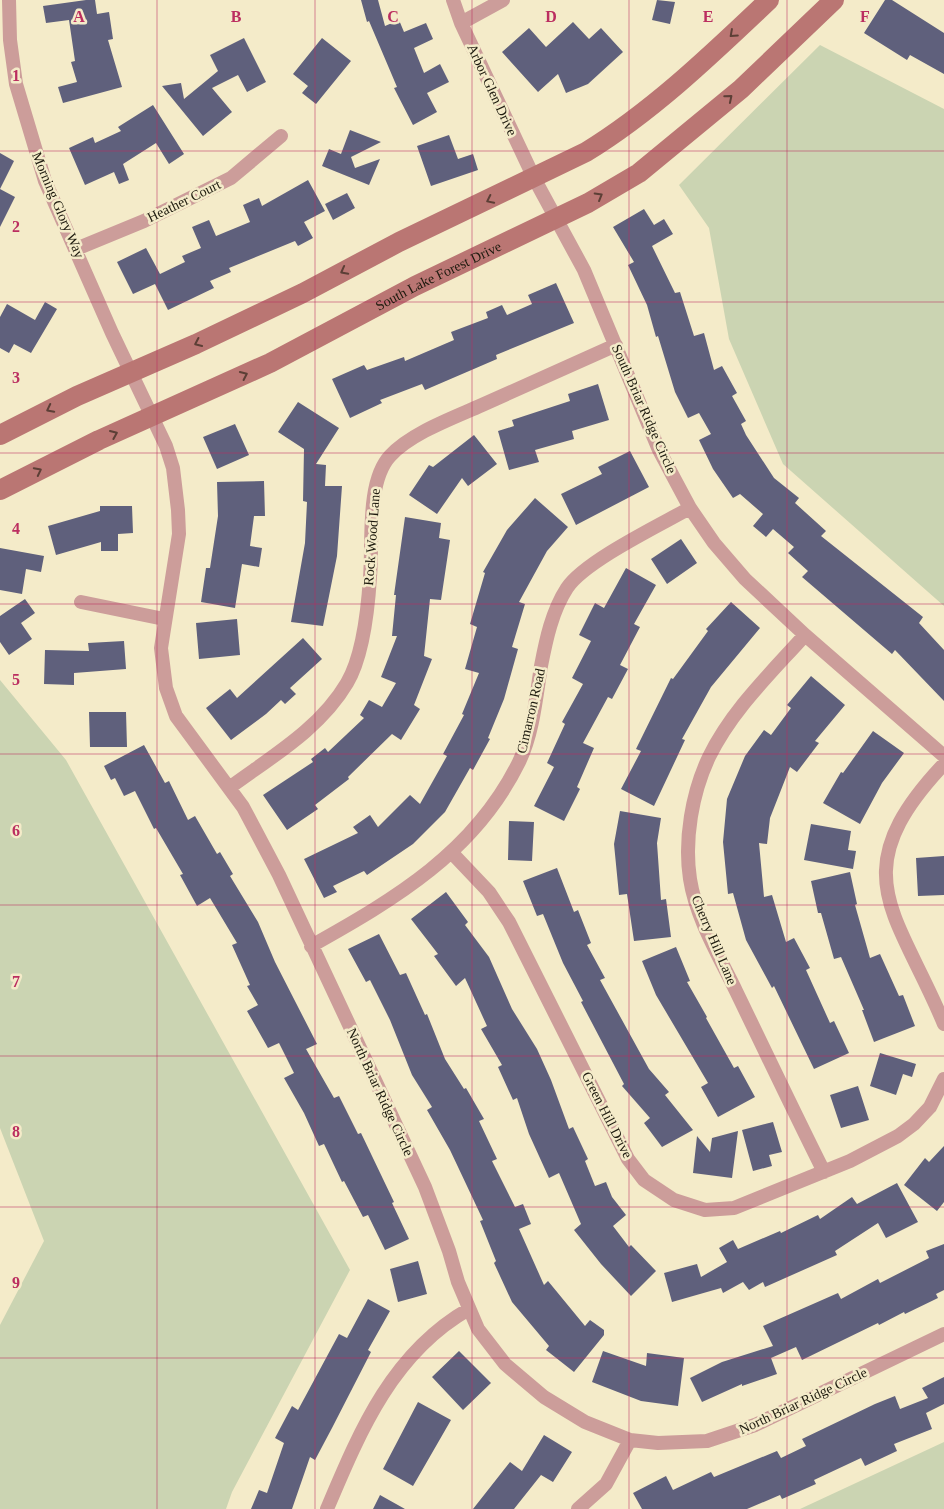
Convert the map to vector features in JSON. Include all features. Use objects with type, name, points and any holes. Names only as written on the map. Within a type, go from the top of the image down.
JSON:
[{"type":"main road","points":[[0,435],[77,396],[196,344],[303,293],[399,242],[586,152],[611,137],[686,76],[769,0]]},
{"type":"main road","name":"South Lake Forest Drive","points":[[0,490],[99,440],[152,418],[270,363],[414,286],[588,203],[639,173],[740,89],[834,0]]},
{"type":"street","name":"Morning Glory Way","points":[[9,0],[5,41],[29,131],[45,181],[130,372]]},
{"type":"street","name":"Arbor Glen Drive","points":[[453,0],[461,23],[534,178]]},
{"type":"street","points":[[461,23],[503,0]]},
{"type":"street","name":"Heather Court","points":[[76,249],[144,221],[230,178],[281,136]]},
{"type":"street","name":"South Briar Ridge Circle","points":[[534,178],[584,270],[659,450],[690,508],[739,574],[805,635],[944,756]]},
{"type":"street","name":"Rock Wood Lane","points":[[229,788],[317,722],[330,708],[348,682],[360,648],[370,579],[376,482],[382,467],[390,456],[400,447],[436,426],[616,345]]},
{"type":"street","name":"North Briar Ridge Circle","points":[[130,372],[173,468],[178,510],[176,552],[164,619],[161,648],[166,688],[176,716],[243,807],[279,875],[425,1187],[469,1309],[478,1329],[491,1347],[529,1386],[585,1422],[630,1440],[681,1443],[707,1441],[755,1425],[944,1334]]},
{"type":"street","name":"Cimarron Road","points":[[311,946],[378,909],[416,883],[452,852],[497,798],[520,760],[528,738],[551,625],[568,586],[578,575],[606,556],[690,508]]},
{"type":"street","points":[[80,602],[164,619]]},
{"type":"street","name":"Cherry Hill Lane","points":[[805,635],[740,706],[712,751],[697,791],[690,827],[688,863],[690,881],[708,931],[824,1172]]},
{"type":"street","points":[[944,764],[916,796],[900,819],[890,844],[884,876],[887,894],[904,942],[944,1024]]},
{"type":"street","name":"Green Hill Drive","points":[[452,852],[489,892],[509,922],[628,1159],[644,1180],[674,1200],[705,1210],[719,1210],[752,1202],[850,1161],[898,1136],[914,1124],[930,1106],[944,1080]]},
{"type":"street","points":[[327,1509],[350,1455],[378,1403],[403,1365],[426,1338],[448,1321],[469,1309]]},
{"type":"street","points":[[578,1509],[606,1484],[630,1440]]},
{"type":"green space","points":[[820,45],[944,109],[944,606],[783,464],[729,339],[709,228],[679,185]]},
{"type":"green space","points":[[0,680],[66,760],[350,1270],[232,1492],[226,1509],[0,1509],[0,1325],[44,1241],[0,1128]]},
{"type":"green space","points":[[944,1442],[944,1509],[800,1509]]},
{"type":"building","points":[[95,0],[97,14],[109,12],[113,39],[108,40],[122,87],[63,103],[58,87],[77,82],[71,62],[75,61],[69,20],[46,23],[43,6]]},
{"type":"building","points":[[361,0],[378,0],[385,26],[399,20],[404,32],[426,23],[433,39],[414,48],[424,73],[440,64],[449,82],[427,93],[437,112],[413,125],[394,88],[397,87],[369,21],[367,22]]},
{"type":"building","points":[[657,0],[675,2],[670,24],[652,20]]},
{"type":"building","points":[[885,0],[892,0],[944,33],[944,74],[910,55],[907,60],[864,33]]},
{"type":"building","points":[[573,22],[589,39],[601,28],[623,52],[588,84],[566,93],[558,74],[538,92],[502,52],[529,28],[546,47]]},
{"type":"building","points":[[244,38],[266,82],[247,92],[238,75],[212,88],[232,112],[203,136],[162,86],[181,83],[184,99],[218,71],[210,55]]},
{"type":"building","points":[[322,38],[351,61],[316,104],[302,93],[308,86],[293,74]]},
{"type":"building","points":[[153,105],[184,154],[169,164],[156,143],[123,164],[129,180],[119,184],[114,172],[85,185],[69,148],[93,137],[95,143],[121,131],[118,127]]},
{"type":"building","points":[[350,130],[381,142],[351,157],[355,168],[380,159],[369,185],[322,166],[329,149],[341,154]]},
{"type":"building","points":[[449,135],[458,159],[473,154],[478,170],[431,186],[417,146]]},
{"type":"building","points":[[0,153],[14,161],[0,189]]},
{"type":"building","points":[[308,180],[325,211],[304,222],[313,238],[298,246],[295,241],[229,268],[231,272],[210,281],[214,288],[168,310],[155,284],[133,294],[117,262],[146,248],[160,274],[185,262],[182,256],[201,248],[192,227],[209,220],[216,236],[250,222],[243,205],[259,198],[262,206]]},
{"type":"building","points":[[0,189],[15,197],[0,227]]},
{"type":"building","points":[[347,193],[355,208],[333,220],[325,204]]},
{"type":"building","points":[[644,209],[654,225],[664,219],[673,234],[652,246],[675,293],[680,292],[694,336],[704,333],[714,370],[722,366],[737,393],[732,396],[746,421],[741,424],[746,435],[774,478],[799,498],[795,503],[826,531],[821,536],[923,617],[919,623],[944,650],[944,701],[895,650],[892,654],[802,577],[808,571],[788,553],[794,547],[773,529],[766,537],[753,526],[763,514],[740,494],[733,498],[713,469],[699,440],[711,434],[699,413],[688,418],[675,392],[647,305],[628,265],[634,262],[613,227]]},
{"type":"building","points":[[556,283],[574,323],[496,355],[497,359],[425,390],[422,384],[380,400],[382,403],[350,418],[332,379],[364,365],[367,370],[404,357],[405,361],[454,340],[451,332],[488,318],[486,312],[502,305],[507,315],[532,304],[528,295]]},
{"type":"building","points":[[45,302],[57,309],[31,353],[14,344],[9,353],[0,348],[0,317],[7,304],[35,320]]},
{"type":"building","points":[[598,384],[609,420],[572,431],[574,439],[535,450],[539,462],[509,470],[498,431],[514,426],[512,420],[570,401],[568,394]]},
{"type":"building","points":[[298,402],[339,428],[316,464],[326,465],[325,486],[342,486],[337,556],[323,626],[291,622],[305,543],[307,502],[303,501],[304,449],[278,432]]},
{"type":"building","points":[[235,424],[249,455],[217,469],[203,437]]},
{"type":"building","points":[[474,435],[497,464],[468,486],[462,478],[437,514],[409,495],[429,465],[433,467]]},
{"type":"building","points":[[630,451],[649,487],[576,525],[561,494],[602,474],[598,467]]},
{"type":"building","points":[[264,481],[265,516],[254,516],[250,546],[262,548],[259,567],[242,564],[235,608],[201,602],[206,568],[210,568],[218,516],[217,482]]},
{"type":"building","points":[[535,498],[568,527],[547,551],[519,602],[525,604],[512,647],[518,649],[504,699],[488,738],[490,739],[473,770],[470,768],[445,812],[413,844],[367,875],[364,871],[333,886],[337,892],[324,898],[304,859],[358,833],[353,827],[370,815],[378,827],[410,795],[420,804],[447,756],[443,754],[464,715],[462,714],[479,673],[465,669],[477,627],[470,624],[485,573],[483,572],[507,530]]},
{"type":"building","points":[[100,506],[132,506],[133,533],[118,534],[118,551],[101,551],[101,542],[56,555],[48,526],[100,511]]},
{"type":"building","points":[[405,517],[441,523],[439,538],[450,540],[441,600],[430,599],[424,656],[432,659],[414,705],[420,709],[401,740],[392,734],[348,777],[349,779],[315,805],[318,809],[287,830],[263,795],[313,762],[311,759],[325,748],[328,752],[364,718],[360,715],[369,700],[382,707],[396,683],[381,677],[397,636],[392,636],[396,595],[394,595]]},
{"type":"building","points":[[681,539],[697,563],[667,584],[651,559]]},
{"type":"building","points":[[0,548],[44,556],[41,572],[26,569],[22,594],[0,590]]},
{"type":"building","points":[[626,568],[656,585],[634,624],[640,627],[620,665],[628,669],[612,699],[608,697],[583,743],[594,748],[577,787],[580,789],[564,821],[534,806],[554,767],[547,763],[565,724],[562,722],[583,684],[572,678],[591,641],[579,635],[595,603],[604,608]]},
{"type":"building","points":[[25,599],[35,613],[21,623],[32,639],[9,655],[0,642],[0,616]]},
{"type":"building","points":[[731,602],[760,628],[711,687],[682,739],[685,740],[654,806],[621,789],[641,751],[636,749],[671,678],[673,679],[708,631],[706,629]]},
{"type":"building","points":[[237,619],[240,655],[199,659],[196,623]]},
{"type":"building","points":[[303,638],[322,659],[290,688],[296,694],[285,704],[281,700],[266,714],[231,740],[206,708],[230,689],[237,698]]},
{"type":"building","points":[[124,641],[126,669],[74,673],[74,685],[44,684],[45,650],[89,651],[88,643]]},
{"type":"building","points":[[811,676],[845,705],[815,741],[819,743],[797,772],[790,767],[770,818],[767,844],[759,843],[764,897],[772,895],[786,942],[794,938],[810,968],[806,970],[830,1023],[834,1021],[849,1053],[814,1069],[774,986],[772,988],[746,940],[733,893],[728,894],[723,842],[727,799],[745,756],[764,730],[771,735],[791,708],[787,705]]},
{"type":"building","points":[[89,712],[126,712],[127,747],[90,747]]},
{"type":"building","points":[[873,731],[904,753],[882,783],[860,824],[823,803],[841,772],[843,773]]},
{"type":"building","points":[[144,745],[165,783],[169,781],[188,820],[195,816],[217,854],[220,852],[233,874],[230,876],[258,922],[275,962],[317,1044],[306,1049],[334,1098],[339,1096],[358,1134],[361,1133],[394,1202],[392,1203],[409,1239],[385,1250],[368,1215],[363,1217],[344,1181],[342,1182],[324,1144],[319,1146],[304,1113],[284,1078],[294,1073],[279,1043],[268,1048],[247,1011],[258,1005],[247,986],[250,985],[232,945],[237,943],[210,898],[197,906],[180,875],[183,874],[156,828],[154,829],[135,791],[124,796],[115,778],[111,780],[104,766]]},
{"type":"building","points":[[620,811],[661,818],[657,843],[661,900],[666,899],[671,937],[634,941],[627,894],[619,895],[614,844]]},
{"type":"building","points":[[509,821],[534,822],[532,861],[508,860]]},
{"type":"building","points":[[811,824],[851,831],[848,850],[856,851],[853,869],[804,860]]},
{"type":"building","points":[[944,856],[944,895],[918,896],[916,858]]},
{"type":"building","points":[[557,868],[574,912],[578,910],[591,943],[587,945],[605,978],[600,980],[649,1069],[669,1092],[665,1095],[693,1130],[662,1147],[644,1123],[650,1118],[622,1086],[624,1084],[581,1002],[583,1001],[563,963],[543,914],[537,916],[523,881]]},
{"type":"building","points":[[850,872],[857,904],[855,905],[870,958],[880,954],[899,996],[903,995],[915,1026],[874,1042],[862,1010],[864,1010],[841,957],[834,959],[821,913],[818,913],[811,881]]},
{"type":"building","points":[[446,892],[468,922],[465,925],[489,957],[512,1009],[537,1049],[569,1129],[573,1127],[588,1159],[585,1161],[595,1186],[606,1182],[612,1197],[626,1215],[613,1226],[629,1247],[631,1245],[656,1271],[631,1296],[601,1264],[574,1230],[581,1224],[559,1173],[549,1178],[529,1134],[517,1098],[513,1100],[498,1067],[502,1065],[481,1029],[487,1026],[465,978],[456,986],[434,956],[438,954],[411,919]]},
{"type":"building","points":[[379,934],[400,975],[406,973],[425,1015],[427,1014],[445,1059],[464,1089],[466,1088],[484,1119],[479,1121],[497,1159],[492,1161],[515,1207],[523,1204],[531,1224],[519,1229],[544,1285],[548,1281],[585,1326],[590,1320],[604,1330],[604,1335],[574,1372],[546,1350],[549,1346],[512,1302],[494,1263],[496,1261],[480,1221],[483,1220],[450,1150],[427,1110],[432,1107],[412,1075],[390,1020],[370,980],[366,982],[348,949]]},
{"type":"building","points":[[676,947],[690,981],[687,982],[734,1068],[738,1066],[755,1097],[718,1117],[701,1087],[708,1083],[656,995],[642,961]]},
{"type":"building","points":[[880,1053],[916,1064],[912,1077],[903,1074],[896,1095],[870,1086]]},
{"type":"building","points":[[858,1086],[869,1120],[841,1128],[830,1095]]},
{"type":"building","points":[[773,1122],[782,1152],[769,1155],[772,1166],[753,1171],[742,1130]]},
{"type":"building","points":[[738,1131],[732,1178],[693,1173],[697,1136],[710,1152],[712,1138]]},
{"type":"building","points":[[944,1146],[944,1202],[937,1211],[904,1185],[925,1158],[929,1162]]},
{"type":"building","points":[[897,1183],[918,1222],[886,1238],[878,1223],[835,1251],[837,1255],[765,1287],[763,1282],[749,1290],[743,1282],[723,1293],[721,1288],[672,1302],[664,1273],[697,1264],[701,1277],[727,1262],[719,1248],[733,1240],[738,1249],[780,1231],[781,1233],[818,1215],[820,1219],[852,1197],[857,1204]]},
{"type":"building","points":[[944,1244],[944,1290],[936,1294],[938,1298],[879,1325],[878,1323],[802,1360],[796,1347],[771,1358],[777,1374],[742,1386],[742,1384],[702,1402],[690,1378],[722,1362],[773,1346],[763,1326],[838,1293],[841,1299],[878,1279],[880,1283],[929,1258],[926,1251]]},
{"type":"building","points":[[418,1261],[427,1294],[398,1302],[390,1269]]},
{"type":"building","points":[[368,1299],[390,1311],[368,1350],[371,1352],[315,1460],[310,1457],[292,1509],[251,1509],[259,1490],[267,1493],[284,1443],[275,1438],[292,1406],[298,1410],[339,1334],[347,1338]]},
{"type":"building","points":[[459,1351],[491,1383],[463,1410],[432,1377]]},
{"type":"building","points":[[603,1351],[646,1366],[647,1353],[684,1358],[678,1406],[641,1401],[592,1382]]},
{"type":"building","points":[[944,1377],[944,1404],[926,1413],[932,1429],[894,1444],[897,1451],[865,1466],[861,1458],[814,1480],[816,1484],[782,1499],[780,1495],[747,1509],[642,1509],[633,1493],[666,1476],[673,1490],[711,1472],[714,1477],[777,1451],[781,1458],[806,1446],[802,1439],[875,1404],[895,1396],[900,1409],[928,1398],[922,1388]]},
{"type":"building","points":[[418,1402],[451,1420],[413,1486],[383,1469]]},
{"type":"building","points":[[544,1435],[572,1452],[553,1482],[541,1475],[514,1509],[473,1509],[510,1462],[522,1471]]},
{"type":"building","points":[[380,1495],[405,1509],[373,1509]]}]
